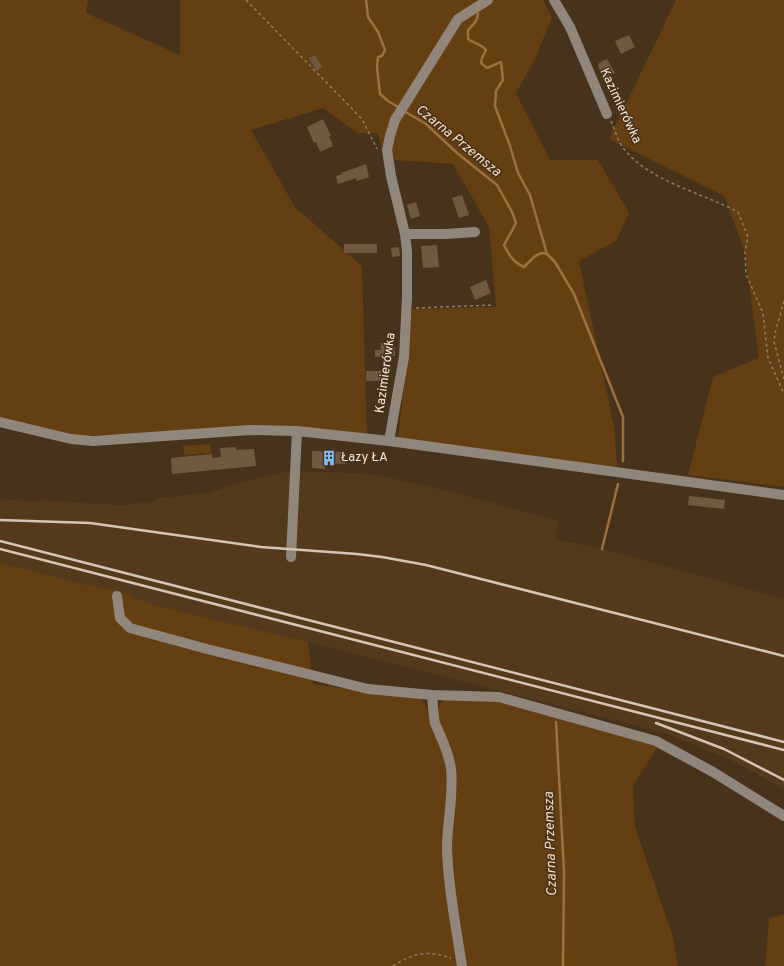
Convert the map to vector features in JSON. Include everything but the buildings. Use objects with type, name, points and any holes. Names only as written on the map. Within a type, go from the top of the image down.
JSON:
[{"type":"street","name":"Kazimierówka","points":[[554,0],[570,27],[607,114]]},
{"type":"street","name":"Kazimierówka","points":[[389,441],[404,357],[407,251],[405,234],[391,176],[387,150],[390,136],[398,116],[458,19],[485,2]]},
{"type":"street","points":[[405,234],[475,232]]},
{"type":"street","points":[[0,422],[71,439],[93,441],[250,430],[297,431],[389,441],[784,495]]},
{"type":"street","points":[[291,557],[297,431]]},
{"type":"street","points":[[117,596],[120,618],[130,628],[207,649],[368,689],[432,695],[499,697],[656,741],[713,772],[784,816]]},
{"type":"street","points":[[432,695],[435,721],[446,746],[451,768],[452,783],[448,830],[448,860],[461,964]]},
{"type":"path","points":[[246,0],[362,119],[380,154]]},
{"type":"path","name":"Kazimierówka","points":[[607,114],[623,148],[635,160],[652,173],[738,212],[748,237],[745,252],[746,274],[763,313],[768,358],[784,394]]},
{"type":"path","points":[[784,301],[774,342],[784,379]]},
{"type":"path","points":[[406,308],[494,305]]},
{"type":"path","points":[[392,966],[402,960],[427,952],[436,953],[461,964]]},
{"type":"shaded area","points":[[0,0],[88,0],[86,13],[180,55],[180,0],[543,0],[552,17],[536,57],[516,93],[550,160],[598,160],[629,213],[616,241],[579,261],[614,426],[617,467],[398,440],[412,309],[496,307],[489,227],[453,164],[393,160],[383,152],[378,133],[357,133],[323,108],[251,130],[295,207],[362,266],[367,438],[299,427],[73,436],[0,418]]},
{"type":"shaded area","points":[[676,0],[784,0],[784,487],[688,475],[713,377],[759,358],[745,252],[724,196],[609,139]]},
{"type":"shaded area","points":[[211,444],[211,453],[184,455],[183,446]]},
{"type":"shaded area","points":[[290,471],[378,475],[456,493],[559,521],[555,539],[607,550],[784,599],[784,789],[731,760],[665,733],[308,642],[155,605],[134,598],[124,592],[91,586],[0,563],[0,499],[38,502],[41,500],[96,504],[103,503],[121,506],[140,502],[142,504],[153,502],[159,498],[207,493],[241,482]]},
{"type":"shaded area","points":[[0,563],[91,586],[124,592],[134,598],[155,605],[308,642],[313,684],[421,698],[427,707],[447,765],[458,966],[0,966]]},
{"type":"shaded area","points":[[500,693],[661,741],[633,786],[635,827],[673,937],[678,966],[465,966],[450,853],[455,777],[438,717],[438,709],[439,705],[444,699]]},
{"type":"shaded area","points":[[784,914],[784,966],[765,966],[769,918]]},
{"type":"waterway","name":"Czarna Przemsza","points":[[366,0],[368,17],[378,32],[385,50],[382,56],[378,57],[377,67],[380,94],[400,108]]},
{"type":"waterway","points":[[477,10],[478,16],[468,30],[468,39],[482,46],[486,50],[481,63],[487,68],[501,62],[503,80],[496,91],[495,106],[518,173],[530,195],[547,254]]},
{"type":"waterway","name":"Czarna Przemsza","points":[[404,111],[426,124],[457,153],[497,185],[512,212],[516,223],[504,245],[514,260],[524,267],[535,256],[542,253],[547,254],[555,262],[574,294],[623,417],[623,461]]},
{"type":"waterway","name":"Czarna Przemsza","points":[[602,549],[618,484]]},
{"type":"waterway","name":"Czarna Przemsza","points":[[556,722],[564,872],[563,966]]},
{"type":"railway","points":[[0,520],[90,523],[261,547],[382,557],[426,565],[784,656]]},
{"type":"railway","points":[[0,541],[784,742]]},
{"type":"railway","points":[[0,549],[784,750]]},
{"type":"railway","points":[[656,723],[724,749],[784,780]]},
{"type":"place","name":"Łazy ŁA","points":[[329,458]]}]
